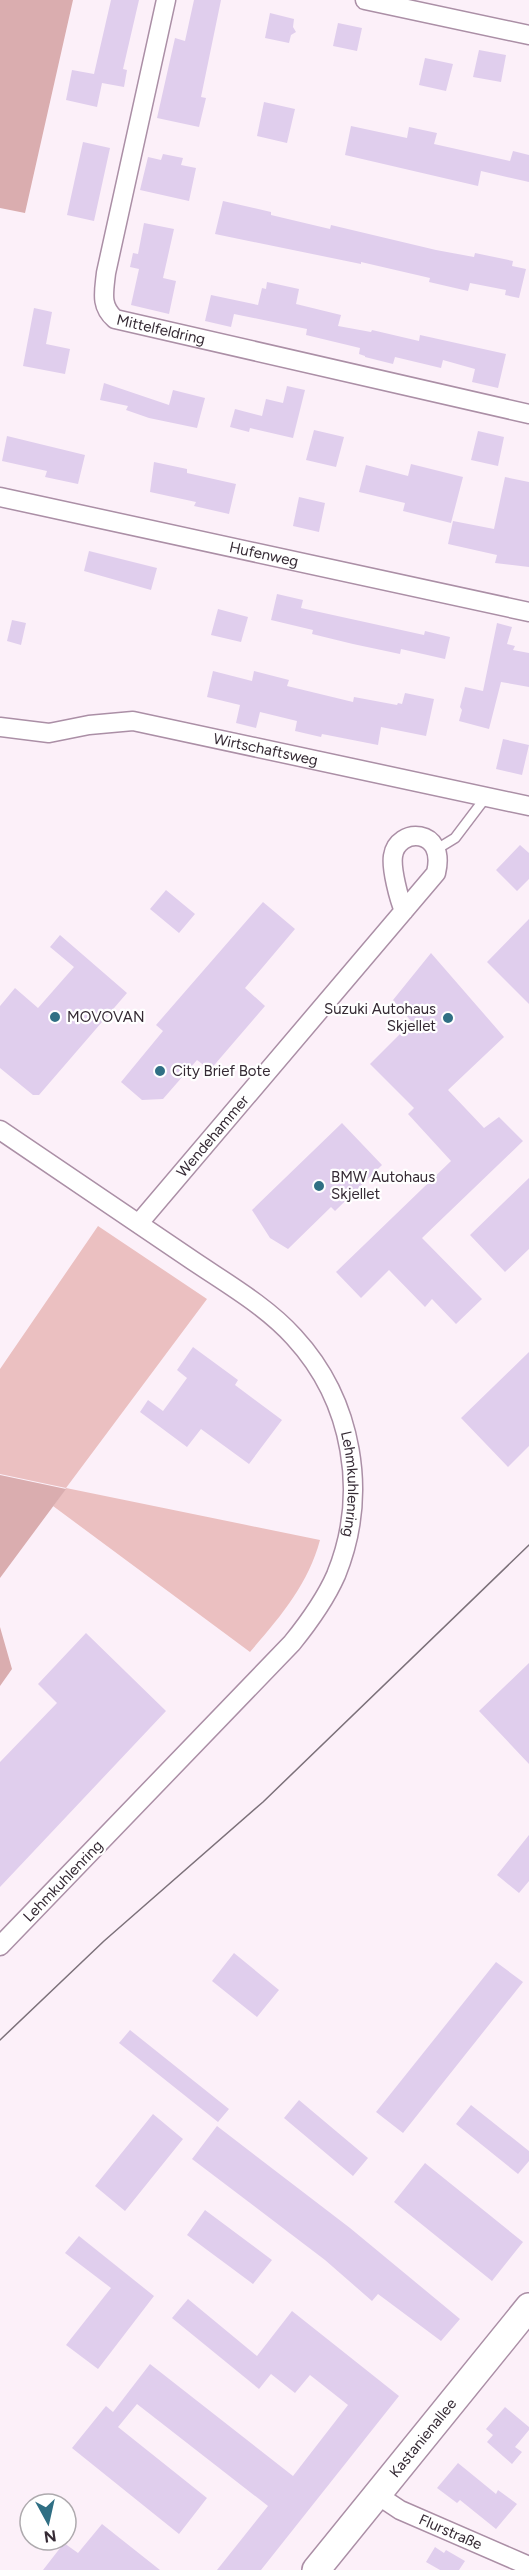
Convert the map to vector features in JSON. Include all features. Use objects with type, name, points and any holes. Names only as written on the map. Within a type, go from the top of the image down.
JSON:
[{"type":"street","name":"Mittelfeldring","points":[[166,0],[106,273],[103,301],[106,311],[115,320],[529,414]]},
{"type":"street","points":[[365,0],[529,35]]},
{"type":"street","name":"Hufenweg","points":[[0,497],[529,612]]},
{"type":"street","name":"Wirtschaftsweg","points":[[0,728],[49,733],[89,724],[133,721],[529,806]]},
{"type":"street","points":[[404,911],[399,900],[393,856],[398,845],[408,837],[421,836],[430,840],[437,849]]},
{"type":"street","name":"Wendehammer","points":[[139,1224],[436,873],[439,861],[437,849]]},
{"type":"street","name":"Lehmkuhlenring","points":[[0,1130],[139,1224],[276,1321],[293,1336],[327,1383],[338,1407],[350,1450],[354,1480],[349,1529],[331,1584],[318,1609],[292,1643],[0,1946]]},
{"type":"street","name":"Kastanienallee","points":[[316,2570],[529,2307]]},
{"type":"street","name":"Flurstraße","points":[[376,2494],[400,2510],[529,2565]]},
{"type":"lane","points":[[437,849],[455,838],[486,797]]},
{"type":"shaded area","points":[[0,0],[73,0],[25,213],[0,208]]},
{"type":"shaded area","points":[[98,1226],[207,1299],[66,1488],[0,1474],[0,1369]]},
{"type":"shaded area","points":[[0,1475],[66,1489],[0,1578]]},
{"type":"shaded area","points":[[66,1488],[320,1540],[308,1572],[292,1600],[250,1652],[53,1506]]},
{"type":"shaded area","points":[[0,1627],[12,1669],[0,1686]]},
{"type":"building","points":[[111,0],[139,0],[123,69],[127,70],[124,87],[102,83],[97,107],[66,100],[72,70],[94,74]]},
{"type":"building","points":[[194,0],[221,0],[201,97],[206,98],[199,127],[157,118],[175,38],[185,41]]},
{"type":"building","points":[[270,13],[294,19],[293,27],[296,32],[291,35],[289,43],[265,38]]},
{"type":"building","points":[[338,23],[362,28],[357,51],[333,46]]},
{"type":"building","points":[[479,50],[506,55],[501,82],[473,77]]},
{"type":"building","points":[[425,58],[453,64],[446,91],[419,85]]},
{"type":"building","points":[[264,102],[295,109],[287,143],[257,136]]},
{"type":"building","points":[[351,126],[407,138],[409,127],[437,133],[434,144],[510,161],[513,151],[529,155],[529,182],[481,171],[478,186],[345,155]]},
{"type":"building","points":[[83,142],[110,148],[94,221],[67,215]]},
{"type":"building","points":[[163,154],[183,158],[181,165],[196,168],[189,201],[140,190],[148,157],[161,160]]},
{"type":"building","points":[[223,201],[330,229],[331,225],[436,250],[474,257],[475,253],[513,261],[512,266],[526,269],[519,298],[505,295],[506,290],[470,283],[468,291],[429,282],[430,278],[361,262],[361,264],[215,234]]},
{"type":"building","points":[[144,223],[174,229],[163,278],[176,281],[169,314],[131,305],[139,269],[130,267],[133,253],[138,254]]},
{"type":"building","points":[[267,282],[299,289],[296,304],[341,315],[338,326],[371,332],[372,330],[419,341],[420,335],[506,354],[498,388],[472,382],[475,369],[443,360],[441,368],[395,357],[393,364],[365,357],[359,354],[360,348],[306,335],[307,329],[234,314],[231,327],[205,321],[211,295],[258,305],[262,288],[266,289]]},
{"type":"building","points":[[34,308],[52,312],[46,344],[70,349],[65,374],[23,366]]},
{"type":"building","points":[[104,383],[169,405],[173,390],[205,398],[197,428],[149,418],[126,410],[128,406],[100,400]]},
{"type":"building","points":[[287,386],[305,390],[293,438],[250,428],[249,432],[230,427],[235,409],[262,416],[266,399],[283,403]]},
{"type":"building","points":[[314,430],[344,437],[336,467],[306,460]]},
{"type":"building","points":[[478,431],[504,437],[498,466],[471,460]]},
{"type":"building","points":[[7,436],[85,455],[78,484],[45,477],[47,471],[2,461]]},
{"type":"building","points":[[154,462],[187,469],[187,473],[236,484],[229,514],[194,506],[196,502],[150,492]]},
{"type":"building","points":[[411,464],[463,477],[451,523],[403,511],[405,503],[359,492],[366,465],[408,476]]},
{"type":"building","points":[[505,477],[529,482],[529,567],[495,563],[497,555],[448,544],[453,521],[494,529]]},
{"type":"building","points":[[299,497],[325,503],[319,532],[293,526]]},
{"type":"building","points":[[89,551],[157,568],[151,590],[84,571]]},
{"type":"building","points":[[277,594],[303,600],[301,608],[424,635],[425,631],[450,637],[445,659],[401,649],[400,654],[353,644],[312,634],[313,630],[271,620]]},
{"type":"building","points":[[218,609],[248,617],[241,642],[211,635]]},
{"type":"building","points":[[12,620],[26,623],[21,645],[7,641]]},
{"type":"building","points":[[497,623],[512,627],[507,644],[515,646],[513,650],[529,653],[529,687],[501,682],[489,729],[459,721],[462,710],[460,707],[465,687],[483,691]]},
{"type":"building","points":[[213,671],[252,681],[254,671],[289,680],[287,686],[353,702],[354,697],[397,705],[402,704],[405,693],[434,699],[426,736],[381,727],[378,745],[295,731],[297,721],[260,712],[256,728],[236,723],[240,705],[207,697]]},
{"type":"building","points":[[503,739],[529,745],[522,775],[496,769]]},
{"type":"building","points":[[520,845],[529,853],[529,879],[517,891],[496,870]]},
{"type":"building","points":[[166,890],[195,914],[179,933],[150,909]]},
{"type":"building","points":[[263,902],[295,929],[245,988],[265,1006],[210,1070],[197,1060],[163,1099],[142,1100],[121,1082],[163,1031],[156,1025]]},
{"type":"building","points":[[529,919],[529,1004],[487,962]]},
{"type":"building","name":"MOVOVAN","points":[[60,935],[127,993],[39,1095],[33,1095],[0,1068],[0,1006],[15,988],[38,1008],[74,967],[50,947]]},
{"type":"building","points":[[431,953],[504,1037],[448,1090],[484,1128],[499,1117],[523,1141],[422,1238],[482,1299],[456,1324],[432,1299],[425,1307],[389,1270],[361,1298],[336,1272],[451,1161],[408,1114],[414,1108],[370,1064],[412,1022],[393,1000]]},
{"type":"building","name":"BMW Autohaus Skjellet","points":[[342,1123],[382,1165],[335,1211],[331,1207],[288,1249],[270,1238],[252,1210]]},
{"type":"building","points":[[529,1178],[529,1249],[505,1272],[470,1235]]},
{"type":"building","points":[[193,1347],[238,1380],[235,1385],[282,1420],[249,1464],[201,1429],[187,1447],[140,1412],[148,1400],[163,1411],[187,1378],[177,1370]]},
{"type":"building","points":[[529,1352],[529,1446],[508,1467],[461,1418]]},
{"type":"building","points":[[86,1633],[166,1711],[0,1887],[0,1762],[57,1703],[38,1684]]},
{"type":"building","points":[[529,1663],[529,1764],[479,1711]]},
{"type":"building","points":[[529,1835],[529,1881],[519,1893],[497,1875]]},
{"type":"building","points":[[234,1953],[279,1990],[257,2017],[212,1981]]},
{"type":"building","points":[[496,1962],[523,1982],[403,2133],[376,2112]]},
{"type":"building","points":[[130,2030],[229,2109],[218,2122],[119,2043]]},
{"type":"building","points":[[299,2100],[368,2158],[353,2176],[284,2118]]},
{"type":"building","points":[[471,2105],[529,2151],[529,2161],[518,2174],[456,2124]]},
{"type":"building","points":[[153,2114],[183,2139],[125,2211],[95,2186]]},
{"type":"building","points":[[217,2126],[350,2228],[460,2319],[441,2341],[378,2294],[372,2301],[325,2260],[192,2159]]},
{"type":"building","points":[[425,2163],[523,2242],[492,2281],[394,2202]]},
{"type":"building","points":[[205,2210],[272,2260],[253,2284],[187,2235]]},
{"type":"building","points":[[79,2236],[154,2296],[98,2369],[66,2345],[111,2288],[65,2253]]},
{"type":"building","points":[[188,2299],[257,2356],[292,2311],[399,2396],[261,2570],[217,2570],[268,2506],[137,2404],[118,2427],[207,2498],[179,2534],[72,2448],[106,2406],[113,2412],[150,2364],[293,2476],[348,2405],[310,2375],[295,2393],[271,2374],[259,2389],[172,2318]]},
{"type":"building","points":[[505,2407],[529,2427],[515,2447],[522,2452],[512,2464],[487,2442],[493,2435],[486,2429]]},
{"type":"building","points":[[458,2463],[496,2494],[498,2490],[517,2504],[496,2529],[460,2500],[457,2503],[437,2488]]},
{"type":"building","points":[[102,2524],[160,2570],[43,2570],[57,2552],[78,2553]]},
{"type":"building","points":[[435,2547],[444,2553],[446,2550],[465,2561],[459,2570],[440,2570],[426,2562]]},
{"type":"tram line","points":[[0,2040],[104,1941],[263,1802],[529,1545]]},
{"type":"place","name":"MOVOVAN","points":[[55,1017]]},
{"type":"place","name":"Suzuki Autohaus Skjellet","points":[[448,1018]]},
{"type":"place","name":"City Brief Bote","points":[[160,1071]]},
{"type":"place","name":"BMW Autohaus Skjellet","points":[[319,1186]]}]
